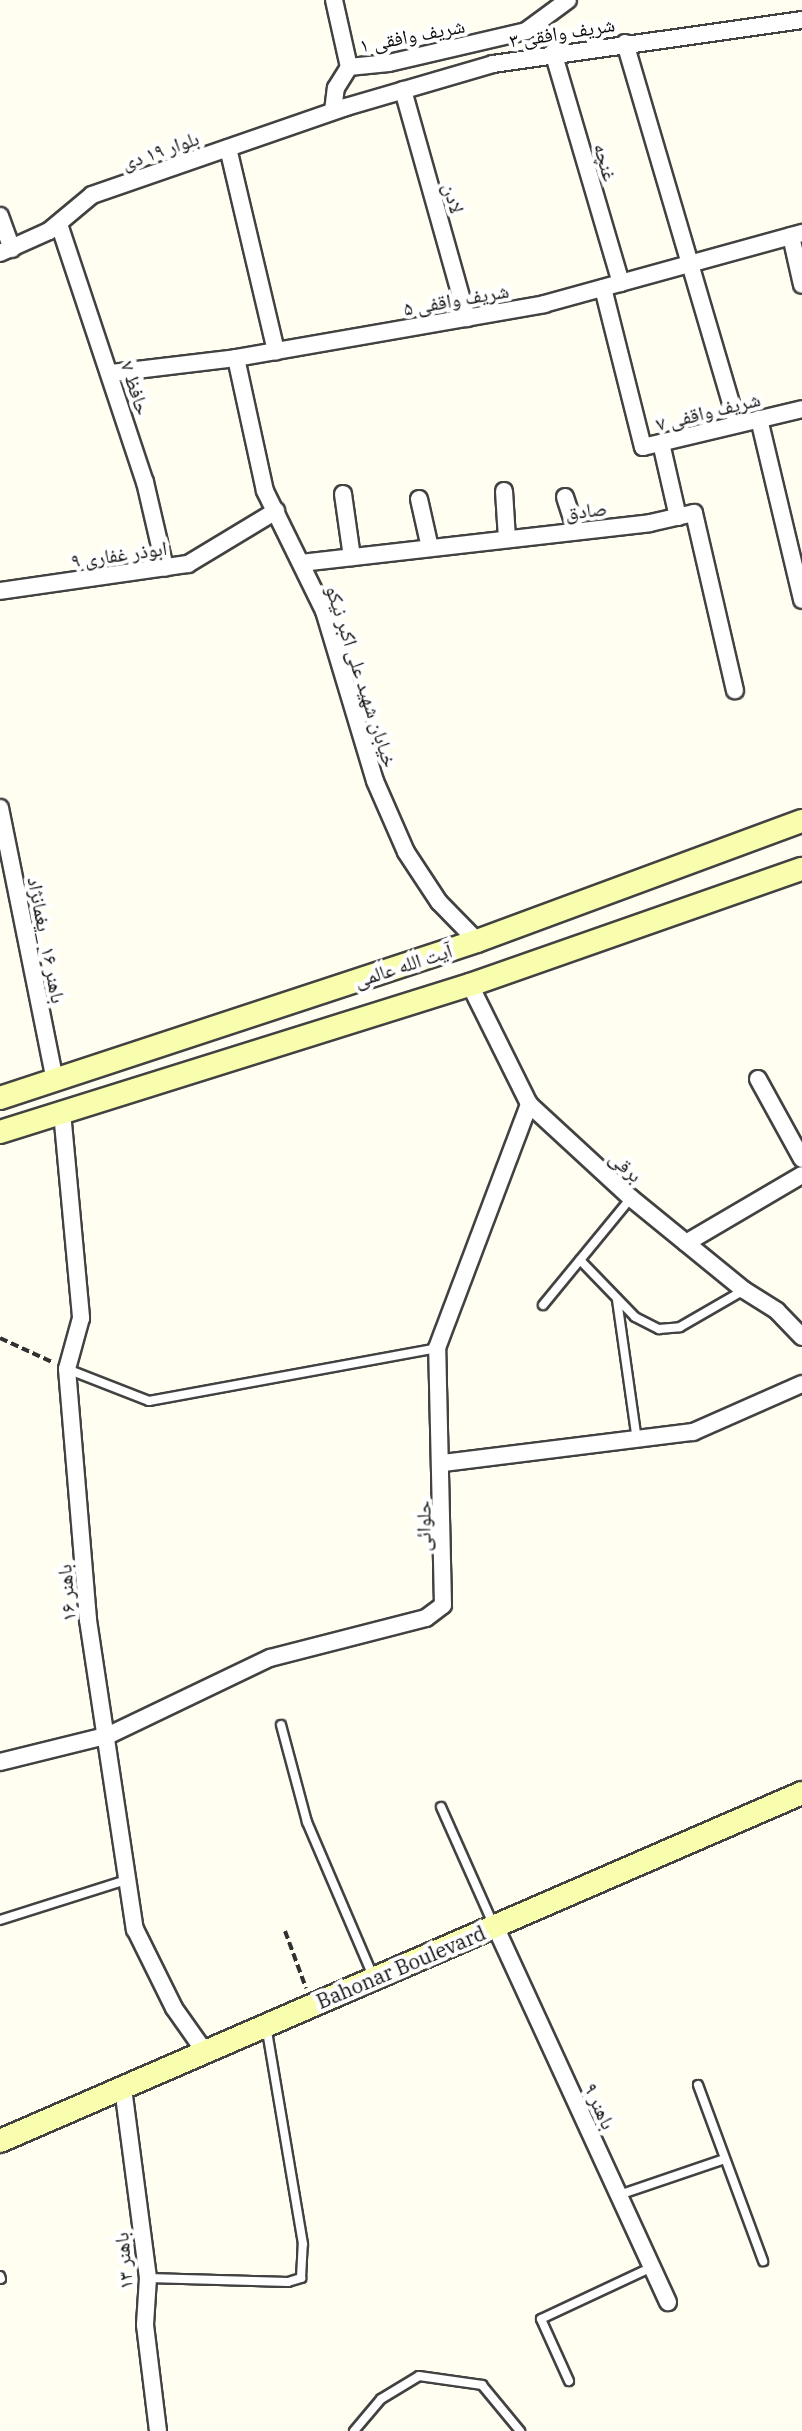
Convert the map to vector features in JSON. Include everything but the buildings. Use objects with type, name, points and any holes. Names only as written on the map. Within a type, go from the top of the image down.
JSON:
[{"type":"street","points":[[334,0],[349,67]]},
{"type":"street","name":"شریف وافقی ۱","points":[[333,111],[336,88],[349,67],[389,63],[526,31],[568,0]]},
{"type":"street","name":"شریف وافقی ۳","points":[[333,111],[553,52],[802,20]]},
{"type":"street","points":[[625,43],[693,263],[737,424]]},
{"type":"street","name":"غنچه","points":[[553,52],[621,283]]},
{"type":"street","name":"لادن","points":[[403,90],[467,318]]},
{"type":"street","name":"بلوار ۱۹ دی","points":[[6,251],[59,224],[92,195],[333,111]]},
{"type":"street","points":[[228,148],[276,351]]},
{"type":"street","points":[[0,216],[6,251]]},
{"type":"street","name":"حافظ ۷","points":[[59,224],[111,373],[165,568]]},
{"type":"street","points":[[796,234],[802,285]]},
{"type":"street","name":"شریف واقفی ۵","points":[[111,373],[236,358],[467,318],[603,288],[796,234]]},
{"type":"street","name":"شریف واقفی ۷","points":[[603,288],[643,447],[802,409]]},
{"type":"street","name":"خیابان شهید علی اکبر نیکو","points":[[236,358],[265,491],[324,611],[375,781],[406,852],[439,902],[477,941]]},
{"type":"street","points":[[759,419],[802,600]]},
{"type":"street","points":[[661,443],[678,517],[694,513],[735,690]]},
{"type":"street","points":[[504,491],[507,539]]},
{"type":"street","points":[[343,494],[352,557]]},
{"type":"street","points":[[565,497],[576,531]]},
{"type":"street","points":[[419,499],[430,548]]},
{"type":"street","name":"ابوذر غفاری ۹","points":[[0,591],[188,564],[276,511]]},
{"type":"street","name":"صادق","points":[[301,563],[678,517]]},
{"type":"street","name":"باهنر ۱۶ _یغمانژاد","points":[[0,808],[55,1081]]},
{"type":"street","name":"آیت الله عالمی","points":[[0,1098],[477,941],[802,821]]},
{"type":"street","name":"آیت الله عالمی","points":[[0,1132],[470,985],[802,869]]},
{"type":"street","name":"برقی","points":[[470,985],[529,1104],[631,1198],[744,1290],[777,1311],[802,1337]]},
{"type":"street","points":[[758,1079],[802,1159]]},
{"type":"street","name":"حلوائی","points":[[109,1735],[270,1658],[426,1618],[443,1605],[443,1463],[437,1348],[529,1104]]},
{"type":"street","name":"باهنر ۱۶","points":[[62,1112],[81,1318],[67,1369],[88,1620],[109,1735],[135,1929],[174,2008],[205,2052]]},
{"type":"street","points":[[686,1243],[802,1175]]},
{"type":"street","points":[[443,1463],[637,1441],[719,1424],[802,1384]]},
{"type":"street","points":[[0,1762],[109,1735]]},
{"type":"street","name":"Bahonar Boulevard","points":[[0,2141],[802,1793]]},
{"type":"street","name":"باهنر ۹","points":[[495,1926],[668,2302]]},
{"type":"street","name":"باهنر ۱۳","points":[[123,2088],[148,2278],[145,2325],[158,2431]]},
{"type":"lane","points":[[543,1305],[631,1198]]},
{"type":"lane","points":[[580,1260],[617,1300],[659,1329],[680,1327],[744,1290]]},
{"type":"lane","points":[[617,1300],[637,1441]]},
{"type":"lane","points":[[67,1369],[149,1401],[437,1348]]},
{"type":"lane","points":[[281,1725],[307,1822],[374,1979]]},
{"type":"lane","points":[[441,1807],[495,1926]]},
{"type":"lane","points":[[0,1920],[129,1878]]},
{"type":"lane","points":[[148,2278],[288,2282],[301,2278],[303,2244],[266,2026]]},
{"type":"lane","points":[[698,2085],[763,2261]]},
{"type":"lane","points":[[619,2195],[725,2159]]},
{"type":"lane","points":[[569,2381],[541,2319],[652,2267]]},
{"type":"lane","points":[[354,2431],[381,2399],[419,2376],[482,2385],[520,2431]]},
{"type":"path","points":[[0,1338],[67,1369]]},
{"type":"path","points":[[285,1931],[312,2006]]}]
